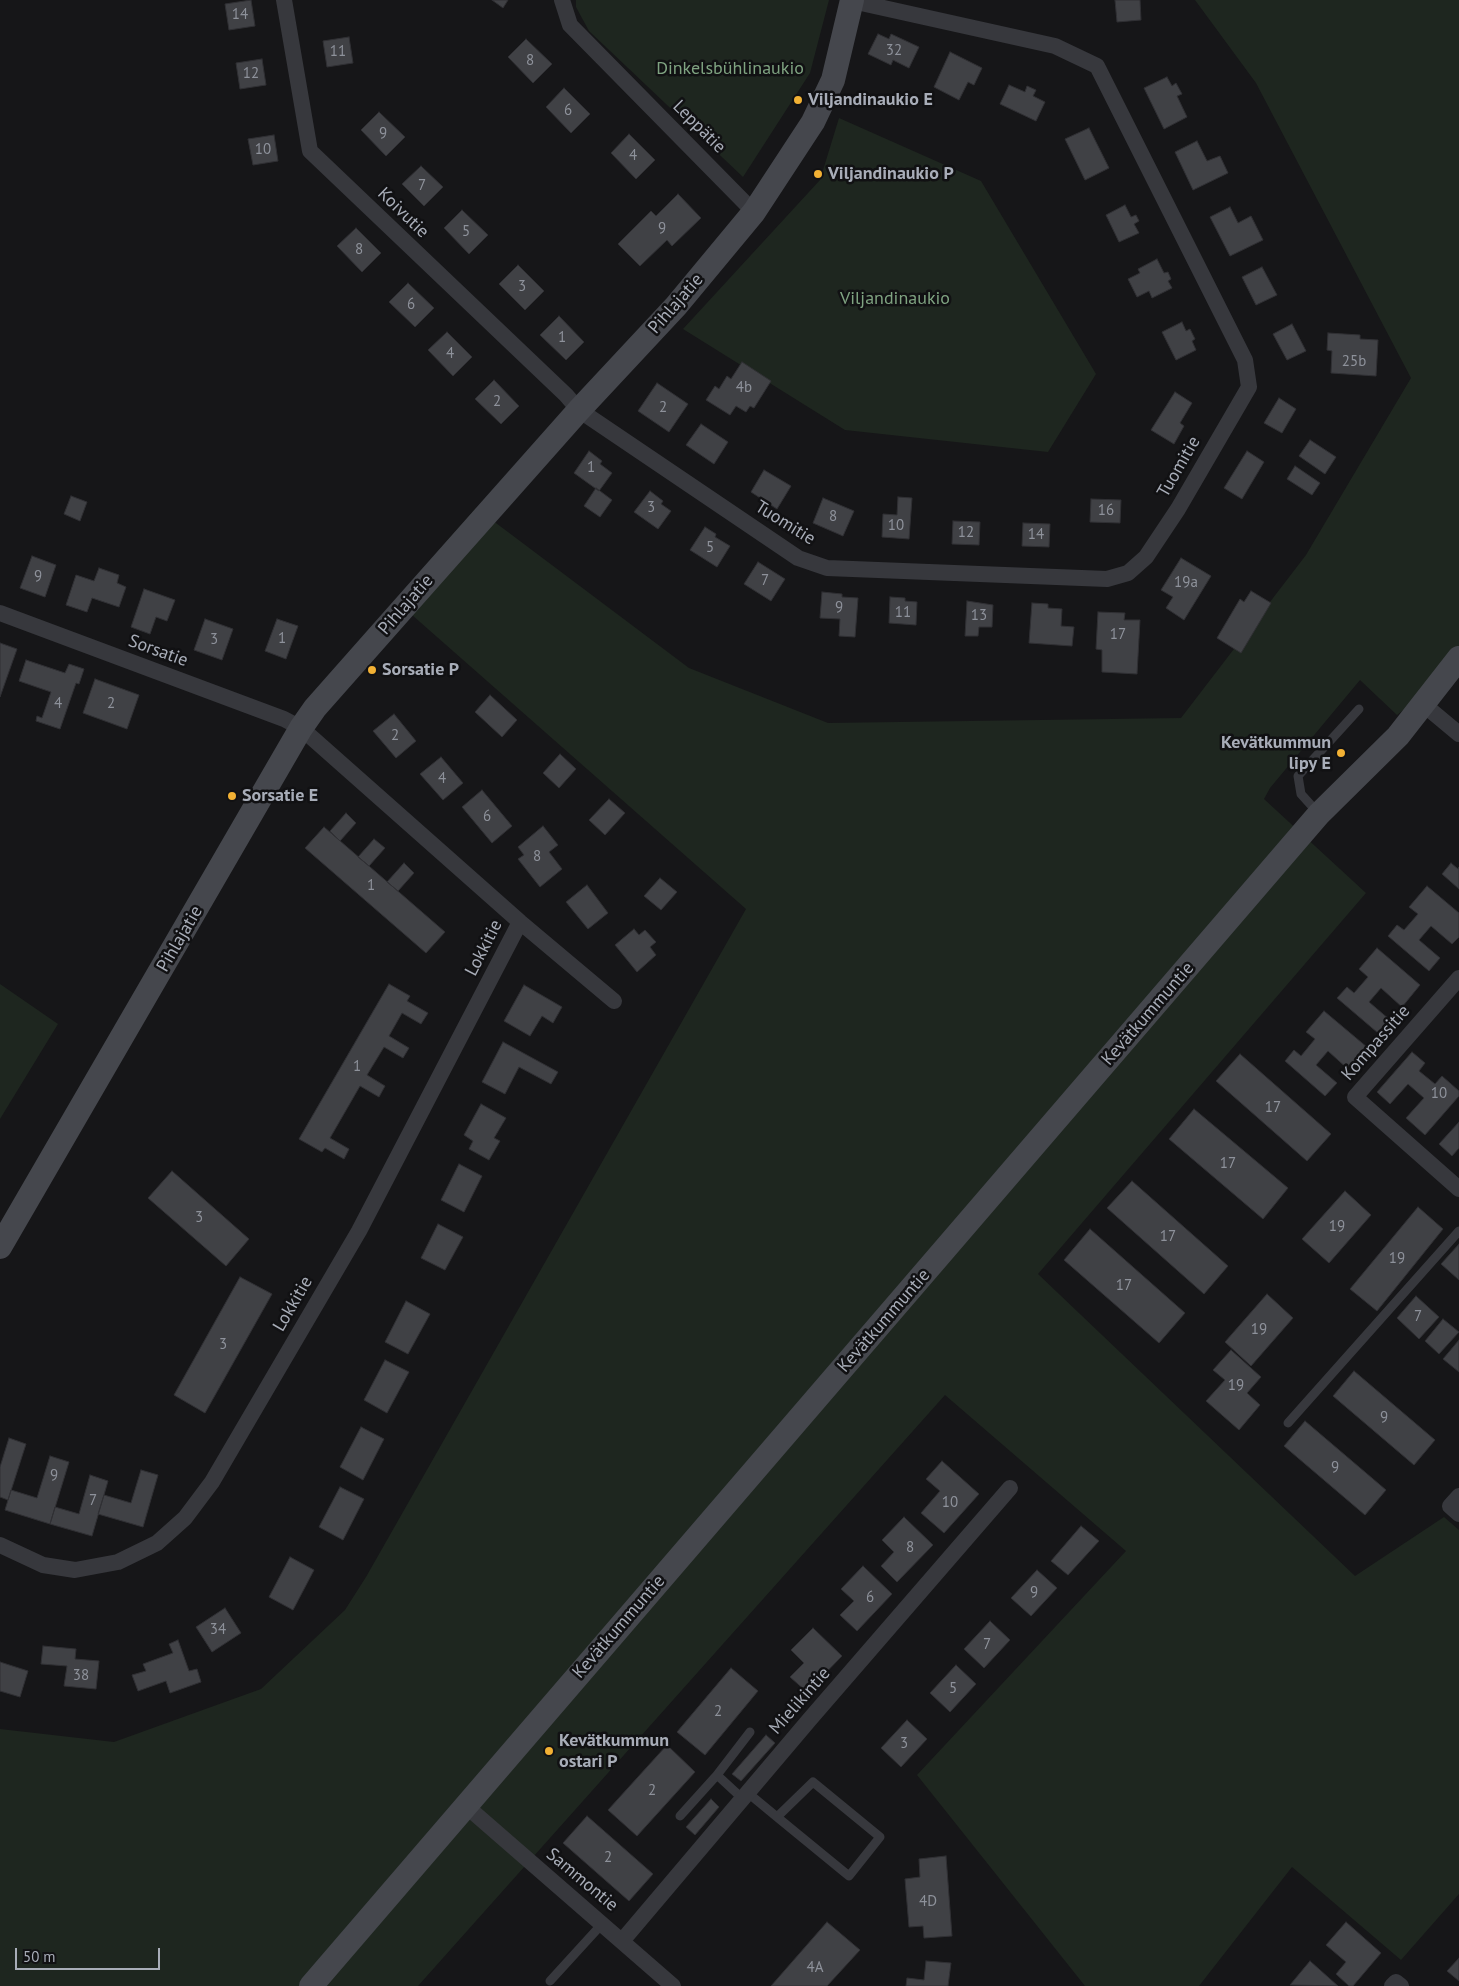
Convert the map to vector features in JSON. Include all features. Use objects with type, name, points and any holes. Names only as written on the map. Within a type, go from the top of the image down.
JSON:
[{"type":"street","name":"Koivutie","points":[[284,0],[310,152],[566,395],[579,410]]},
{"type":"street","name":"Leppätie","points":[[562,0],[570,25],[754,212]]},
{"type":"street","name":"Tuomitie","points":[[579,410],[798,558],[827,568],[1107,579],[1128,573],[1146,557],[1178,510],[1249,387],[1245,360],[1097,66],[1055,46],[852,0]]},
{"type":"street","name":"Pihlajatie","points":[[0,1247],[301,728],[315,708],[579,410],[676,306],[754,212],[813,122],[833,80],[852,0]]},
{"type":"street","name":"Sorsatie","points":[[0,613],[284,719],[301,728]]},
{"type":"street","name":"Kevätkummuntie","points":[[310,1986],[1319,814],[1398,736],[1459,658]]},
{"type":"street","points":[[1423,704],[1459,734]]},
{"type":"street","name":"Lokkitie","points":[[301,728],[520,922],[614,1001]]},
{"type":"street","name":"Lokkitie","points":[[0,1545],[43,1565],[76,1570],[118,1562],[157,1543],[185,1518],[212,1482],[359,1231],[520,922]]},
{"type":"street","name":"Kompassitie","points":[[1459,978],[1355,1097],[1459,1189]]},
{"type":"street","name":"Mielikintie","points":[[622,1940],[1010,1488]]},
{"type":"street","points":[[1459,1496],[1450,1506],[1459,1514]]},
{"type":"street","name":"Sammontie","points":[[466,1805],[673,1986]]},
{"type":"street","points":[[1392,1986],[1396,1982],[1401,1986]]},
{"type":"lane","points":[[1319,814],[1301,794],[1298,776],[1359,709]]},
{"type":"lane","points":[[1288,1424],[1459,1231]]},
{"type":"lane","points":[[680,1816],[717,1775],[750,1732]]},
{"type":"lane","points":[[717,1775],[777,1817],[849,1876],[880,1838],[813,1782],[777,1817]]},
{"type":"lane","points":[[550,1982],[602,1924]]},
{"type":"green space","name":"Dinkelsbühlinaukio","points":[[576,0],[829,0],[810,73],[743,177],[589,31],[576,7]]},
{"type":"green space","points":[[1195,0],[1459,0],[1459,650],[1429,690],[1397,715],[1360,680],[1270,788],[1264,799],[1366,893],[1038,1274],[1355,1576],[1444,1517],[1459,1530],[1459,1894],[1401,1960],[1292,1867],[1199,1986],[1085,1986],[917,1775],[1126,1551],[945,1395],[418,1986],[0,1986],[0,1729],[114,1742],[261,1689],[345,1610],[366,1577],[746,909],[395,600],[476,508],[689,668],[828,723],[1181,718],[1306,555],[1411,378],[1256,83]]},
{"type":"green space","name":"Viljandinaukio","points":[[839,118],[981,181],[1096,374],[1048,452],[845,430],[683,329],[820,180]]},
{"type":"green space","points":[[0,984],[58,1024],[0,1119]]},
{"type":"building","points":[[251,0],[255,26],[229,30],[225,4]]},
{"type":"building","points":[[492,0],[508,0],[503,8]]},
{"type":"building","points":[[1115,0],[1140,0],[1141,20],[1117,22]]},
{"type":"building","points":[[878,34],[889,39],[891,34],[919,47],[909,68],[893,60],[891,65],[868,54]]},
{"type":"building","points":[[349,37],[353,63],[327,67],[323,41]]},
{"type":"building","points":[[526,39],[552,64],[533,83],[508,57]]},
{"type":"building","points":[[950,52],[982,68],[974,85],[968,82],[959,100],[934,87]]},
{"type":"building","points":[[262,59],[266,85],[240,89],[236,63]]},
{"type":"building","points":[[1167,77],[1172,86],[1176,83],[1182,94],[1177,96],[1187,117],[1164,129],[1144,88]]},
{"type":"building","points":[[1009,85],[1025,92],[1027,86],[1036,90],[1033,96],[1045,102],[1036,121],[1000,104]]},
{"type":"building","points":[[564,88],[590,114],[571,133],[546,107]]},
{"type":"building","points":[[379,112],[405,137],[386,156],[361,130]]},
{"type":"building","points":[[1089,128],[1109,168],[1085,180],[1065,139]]},
{"type":"building","points":[[629,134],[655,160],[636,179],[611,153]]},
{"type":"building","points":[[274,135],[278,161],[253,165],[248,139]]},
{"type":"building","points":[[1197,141],[1207,161],[1220,156],[1228,173],[1193,190],[1175,152]]},
{"type":"building","points":[[421,166],[443,187],[424,206],[402,184]]},
{"type":"building","points":[[678,194],[701,218],[672,246],[667,240],[640,266],[618,244],[651,211],[656,216]]},
{"type":"building","points":[[1125,205],[1131,217],[1136,215],[1139,221],[1134,224],[1139,233],[1119,242],[1106,215]]},
{"type":"building","points":[[1230,207],[1238,223],[1251,216],[1263,240],[1230,256],[1210,217]]},
{"type":"building","points":[[462,210],[488,235],[469,254],[444,228]]},
{"type":"building","points":[[356,228],[381,253],[362,272],[337,246]]},
{"type":"building","points":[[1157,259],[1164,273],[1168,272],[1171,279],[1168,281],[1172,288],[1152,298],[1149,291],[1137,297],[1128,279],[1140,273],[1138,269]]},
{"type":"building","points":[[518,265],[544,291],[525,310],[499,284]]},
{"type":"building","points":[[1262,267],[1277,295],[1256,305],[1242,277]]},
{"type":"building","points":[[408,283],[434,308],[415,327],[389,302]]},
{"type":"building","points":[[559,316],[584,342],[566,360],[540,335]]},
{"type":"building","points":[[1182,322],[1186,331],[1190,329],[1195,339],[1192,341],[1196,350],[1176,360],[1162,332]]},
{"type":"building","points":[[1292,324],[1306,351],[1287,360],[1273,334]]},
{"type":"building","points":[[447,332],[472,357],[453,376],[428,350]]},
{"type":"building","points":[[1328,333],[1360,335],[1360,339],[1378,340],[1376,376],[1331,373],[1332,351],[1327,350]]},
{"type":"building","points":[[742,362],[771,381],[754,408],[750,406],[746,412],[736,406],[730,415],[706,400],[715,386],[719,389],[727,376],[731,379]]},
{"type":"building","points":[[494,380],[519,406],[501,424],[475,399]]},
{"type":"building","points":[[657,383],[688,404],[669,432],[638,411]]},
{"type":"building","points":[[1175,392],[1192,403],[1180,423],[1184,426],[1174,444],[1151,430]]},
{"type":"building","points":[[1279,398],[1296,409],[1282,433],[1264,423]]},
{"type":"building","points":[[701,424],[728,442],[714,464],[686,445]]},
{"type":"building","points":[[1310,440],[1336,457],[1325,474],[1299,456]]},
{"type":"building","points":[[589,451],[602,461],[600,464],[612,473],[599,491],[574,473]]},
{"type":"building","points":[[1247,451],[1264,462],[1242,499],[1224,488]]},
{"type":"building","points":[[1295,466],[1320,483],[1312,495],[1287,479]]},
{"type":"building","points":[[764,470],[791,486],[777,509],[751,492]]},
{"type":"building","points":[[596,488],[612,500],[600,517],[584,506]]},
{"type":"building","points":[[650,491],[663,501],[661,504],[671,511],[658,529],[634,512]]},
{"type":"building","points":[[71,496],[87,502],[80,521],[64,514]]},
{"type":"building","points":[[898,497],[912,498],[909,539],[882,537],[883,514],[897,515]]},
{"type":"building","points":[[823,498],[854,511],[843,536],[813,523]]},
{"type":"building","points":[[1091,499],[1121,500],[1120,523],[1090,522]]},
{"type":"building","points":[[953,521],[980,522],[979,545],[952,544]]},
{"type":"building","points":[[1023,523],[1050,524],[1049,547],[1022,546]]},
{"type":"building","points":[[705,527],[716,534],[715,537],[730,546],[717,567],[690,550]]},
{"type":"building","points":[[32,556],[56,565],[45,597],[20,588]]},
{"type":"building","points":[[1181,558],[1211,576],[1184,620],[1166,608],[1173,597],[1161,590]]},
{"type":"building","points":[[758,562],[785,579],[771,601],[744,584]]},
{"type":"building","points":[[99,568],[119,575],[117,583],[126,587],[119,607],[92,598],[87,612],[66,605],[76,575],[94,581]]},
{"type":"building","points":[[144,589],[175,600],[167,621],[156,617],[150,634],[131,627]]},
{"type":"building","points":[[1251,591],[1271,603],[1241,653],[1217,638],[1240,599],[1244,602]]},
{"type":"building","points":[[822,592],[842,594],[842,597],[858,598],[855,637],[839,636],[840,619],[820,618]]},
{"type":"building","points":[[890,597],[905,598],[905,601],[917,602],[916,625],[889,623]]},
{"type":"building","points":[[967,601],[993,605],[992,627],[979,627],[978,636],[965,636]]},
{"type":"building","points":[[1032,603],[1048,604],[1048,608],[1062,609],[1061,626],[1074,627],[1072,646],[1029,643]]},
{"type":"building","points":[[1098,612],[1125,613],[1124,620],[1140,620],[1137,674],[1102,672],[1102,650],[1096,649]]},
{"type":"building","points":[[205,619],[233,629],[222,660],[194,650]]},
{"type":"building","points":[[277,619],[298,626],[286,659],[265,651]]},
{"type":"building","points":[[0,643],[17,649],[0,697]]},
{"type":"building","points":[[26,660],[65,673],[69,664],[84,669],[79,684],[76,683],[60,729],[36,721],[37,716],[42,718],[51,692],[19,681]]},
{"type":"building","points":[[95,679],[139,695],[127,729],[83,713]]},
{"type":"building","points":[[490,695],[517,720],[502,737],[475,712]]},
{"type":"building","points":[[394,714],[416,741],[396,758],[373,731]]},
{"type":"building","points":[[560,754],[576,769],[559,788],[543,773]]},
{"type":"building","points":[[441,757],[463,783],[443,800],[420,774]]},
{"type":"building","points":[[482,790],[512,826],[492,843],[462,807]]},
{"type":"building","points":[[609,799],[625,813],[605,835],[589,820]]},
{"type":"building","points":[[346,813],[356,823],[340,841],[330,831]]},
{"type":"building","points":[[543,826],[558,845],[549,852],[562,869],[540,887],[518,859],[524,855],[518,847]]},
{"type":"building","points":[[324,827],[445,932],[426,953],[305,848]]},
{"type":"building","points":[[374,839],[385,848],[369,866],[358,857]]},
{"type":"building","points":[[404,863],[414,873],[398,891],[387,882]]},
{"type":"building","points":[[1451,863],[1458,869],[1459,867],[1459,889],[1442,874]]},
{"type":"building","points":[[660,878],[677,892],[661,910],[644,896]]},
{"type":"building","points":[[587,885],[608,913],[588,929],[566,902]]},
{"type":"building","points":[[1427,886],[1459,913],[1459,937],[1452,944],[1431,926],[1419,940],[1440,958],[1429,971],[1388,936],[1397,925],[1404,930],[1418,914],[1409,907]]},
{"type":"building","points":[[634,929],[639,935],[645,930],[656,942],[650,947],[656,955],[637,972],[615,945]]},
{"type":"building","points":[[1377,948],[1420,985],[1402,1007],[1381,988],[1369,1002],[1390,1020],[1378,1033],[1337,998],[1347,987],[1354,993],[1368,977],[1359,969]]},
{"type":"building","points":[[389,984],[410,996],[407,1001],[428,1013],[421,1024],[402,1013],[389,1036],[409,1048],[403,1058],[384,1047],[367,1075],[385,1086],[379,1097],[360,1086],[330,1138],[349,1149],[344,1159],[325,1148],[322,1152],[299,1139]]},
{"type":"building","points":[[524,985],[562,1007],[553,1023],[542,1016],[530,1036],[504,1021]]},
{"type":"building","points":[[1324,1011],[1368,1048],[1349,1070],[1328,1051],[1316,1065],[1337,1083],[1325,1096],[1285,1061],[1294,1050],[1301,1056],[1315,1039],[1306,1032]]},
{"type":"building","points":[[503,1042],[558,1072],[551,1084],[519,1067],[505,1094],[482,1082]]},
{"type":"building","points":[[1412,1052],[1425,1063],[1419,1071],[1435,1084],[1442,1076],[1459,1091],[1459,1096],[1425,1135],[1406,1118],[1424,1098],[1408,1084],[1390,1104],[1377,1092]]},
{"type":"building","points":[[1240,1054],[1331,1134],[1307,1161],[1216,1081]]},
{"type":"building","points":[[481,1104],[506,1118],[494,1138],[500,1141],[489,1160],[469,1149],[473,1141],[464,1135]]},
{"type":"building","points":[[1194,1109],[1288,1188],[1263,1219],[1169,1139]]},
{"type":"building","points":[[1459,1122],[1459,1148],[1452,1156],[1439,1144]]},
{"type":"building","points":[[459,1164],[482,1176],[464,1212],[441,1200]]},
{"type":"building","points":[[172,1171],[249,1239],[226,1266],[148,1198]]},
{"type":"building","points":[[1132,1181],[1228,1266],[1204,1294],[1107,1208]]},
{"type":"building","points":[[1345,1191],[1371,1215],[1329,1263],[1302,1239]]},
{"type":"building","points":[[1418,1207],[1443,1229],[1377,1311],[1350,1289]]},
{"type":"building","points":[[438,1224],[463,1237],[445,1270],[421,1258]]},
{"type":"building","points":[[1090,1229],[1185,1313],[1159,1343],[1064,1260]]},
{"type":"building","points":[[1459,1244],[1459,1280],[1441,1264]]},
{"type":"building","points":[[240,1277],[272,1294],[205,1413],[174,1395]]},
{"type":"building","points":[[1267,1294],[1293,1318],[1251,1366],[1225,1342]]},
{"type":"building","points":[[1416,1296],[1439,1317],[1419,1339],[1397,1318]]},
{"type":"building","points":[[406,1301],[430,1314],[408,1354],[385,1342]]},
{"type":"building","points":[[1443,1319],[1459,1332],[1439,1354],[1425,1341]]},
{"type":"building","points":[[1459,1340],[1459,1372],[1443,1359]]},
{"type":"building","points":[[1231,1350],[1261,1377],[1247,1393],[1260,1405],[1239,1430],[1206,1401],[1225,1380],[1213,1370]]},
{"type":"building","points":[[385,1360],[409,1372],[387,1413],[364,1400]]},
{"type":"building","points":[[1354,1371],[1435,1440],[1414,1465],[1333,1396]]},
{"type":"building","points":[[1305,1421],[1386,1490],[1365,1515],[1284,1446]]},
{"type":"building","points":[[361,1427],[384,1439],[363,1480],[340,1467]]},
{"type":"building","points":[[9,1438],[26,1444],[8,1500],[0,1497],[0,1467]]},
{"type":"building","points":[[50,1456],[69,1462],[50,1524],[5,1510],[11,1490],[37,1498]]},
{"type":"building","points":[[942,1461],[979,1494],[944,1533],[921,1513],[940,1491],[926,1479]]},
{"type":"building","points":[[141,1470],[158,1475],[143,1527],[98,1514],[104,1495],[131,1503]]},
{"type":"building","points":[[90,1475],[108,1481],[92,1536],[50,1524],[55,1507],[79,1514]]},
{"type":"building","points":[[340,1487],[364,1499],[343,1540],[319,1527]]},
{"type":"building","points":[[904,1517],[933,1545],[897,1582],[881,1566],[894,1552],[882,1540]]},
{"type":"building","points":[[1081,1526],[1099,1541],[1068,1575],[1051,1561]]},
{"type":"building","points":[[290,1557],[314,1570],[293,1610],[269,1597]]},
{"type":"building","points":[[863,1566],[892,1594],[857,1631],[840,1615],[854,1601],[841,1589]]},
{"type":"building","points":[[1037,1570],[1057,1588],[1031,1616],[1011,1598]]},
{"type":"building","points":[[225,1608],[241,1633],[212,1652],[196,1627]]},
{"type":"building","points":[[990,1621],[1010,1640],[984,1668],[964,1649]]},
{"type":"building","points":[[813,1628],[842,1656],[807,1692],[790,1677],[804,1663],[791,1650]]},
{"type":"building","points":[[178,1640],[189,1671],[197,1669],[201,1682],[170,1693],[166,1681],[138,1691],[132,1675],[146,1671],[143,1664],[173,1653],[169,1644]]},
{"type":"building","points":[[43,1646],[76,1649],[75,1659],[99,1661],[96,1689],[64,1686],[67,1666],[41,1664]]},
{"type":"building","points":[[0,1662],[28,1671],[20,1697],[0,1691]]},
{"type":"building","points":[[956,1665],[976,1684],[950,1712],[930,1693]]},
{"type":"building","points":[[731,1668],[758,1691],[705,1755],[677,1732]]},
{"type":"building","points":[[907,1720],[927,1739],[901,1767],[881,1748]]},
{"type":"building","points":[[766,1735],[775,1743],[741,1781],[732,1774]]},
{"type":"building","points":[[667,1745],[695,1772],[637,1836],[608,1810]]},
{"type":"building","points":[[711,1799],[719,1807],[695,1835],[686,1827]]},
{"type":"building","points":[[587,1816],[653,1874],[629,1901],[563,1843]]},
{"type":"building","points":[[946,1856],[952,1936],[924,1938],[923,1926],[909,1927],[905,1879],[920,1877],[919,1859]]},
{"type":"building","points":[[827,1922],[860,1950],[827,1986],[771,1986]]},
{"type":"building","points":[[1346,1922],[1381,1953],[1353,1986],[1349,1986],[1336,1974],[1346,1962],[1326,1945]]},
{"type":"building","points":[[1459,1958],[1459,1981],[1447,1971]]},
{"type":"building","points":[[926,1961],[951,1963],[948,1986],[906,1986],[907,1978],[924,1980]]},
{"type":"building","points":[[1310,1961],[1338,1986],[1290,1985]]},
{"type":"place","name":"Viljandinaukio E","points":[[798,100]]},
{"type":"place","name":"Viljandinaukio P","points":[[818,174]]},
{"type":"place","name":"Sorsatie P","points":[[372,670]]},
{"type":"place","name":"Kevätkummun lipy E","points":[[1341,753]]},
{"type":"place","name":"Sorsatie E","points":[[232,796]]},
{"type":"place","name":"Kevätkummun ostari P","points":[[549,1751]]}]
